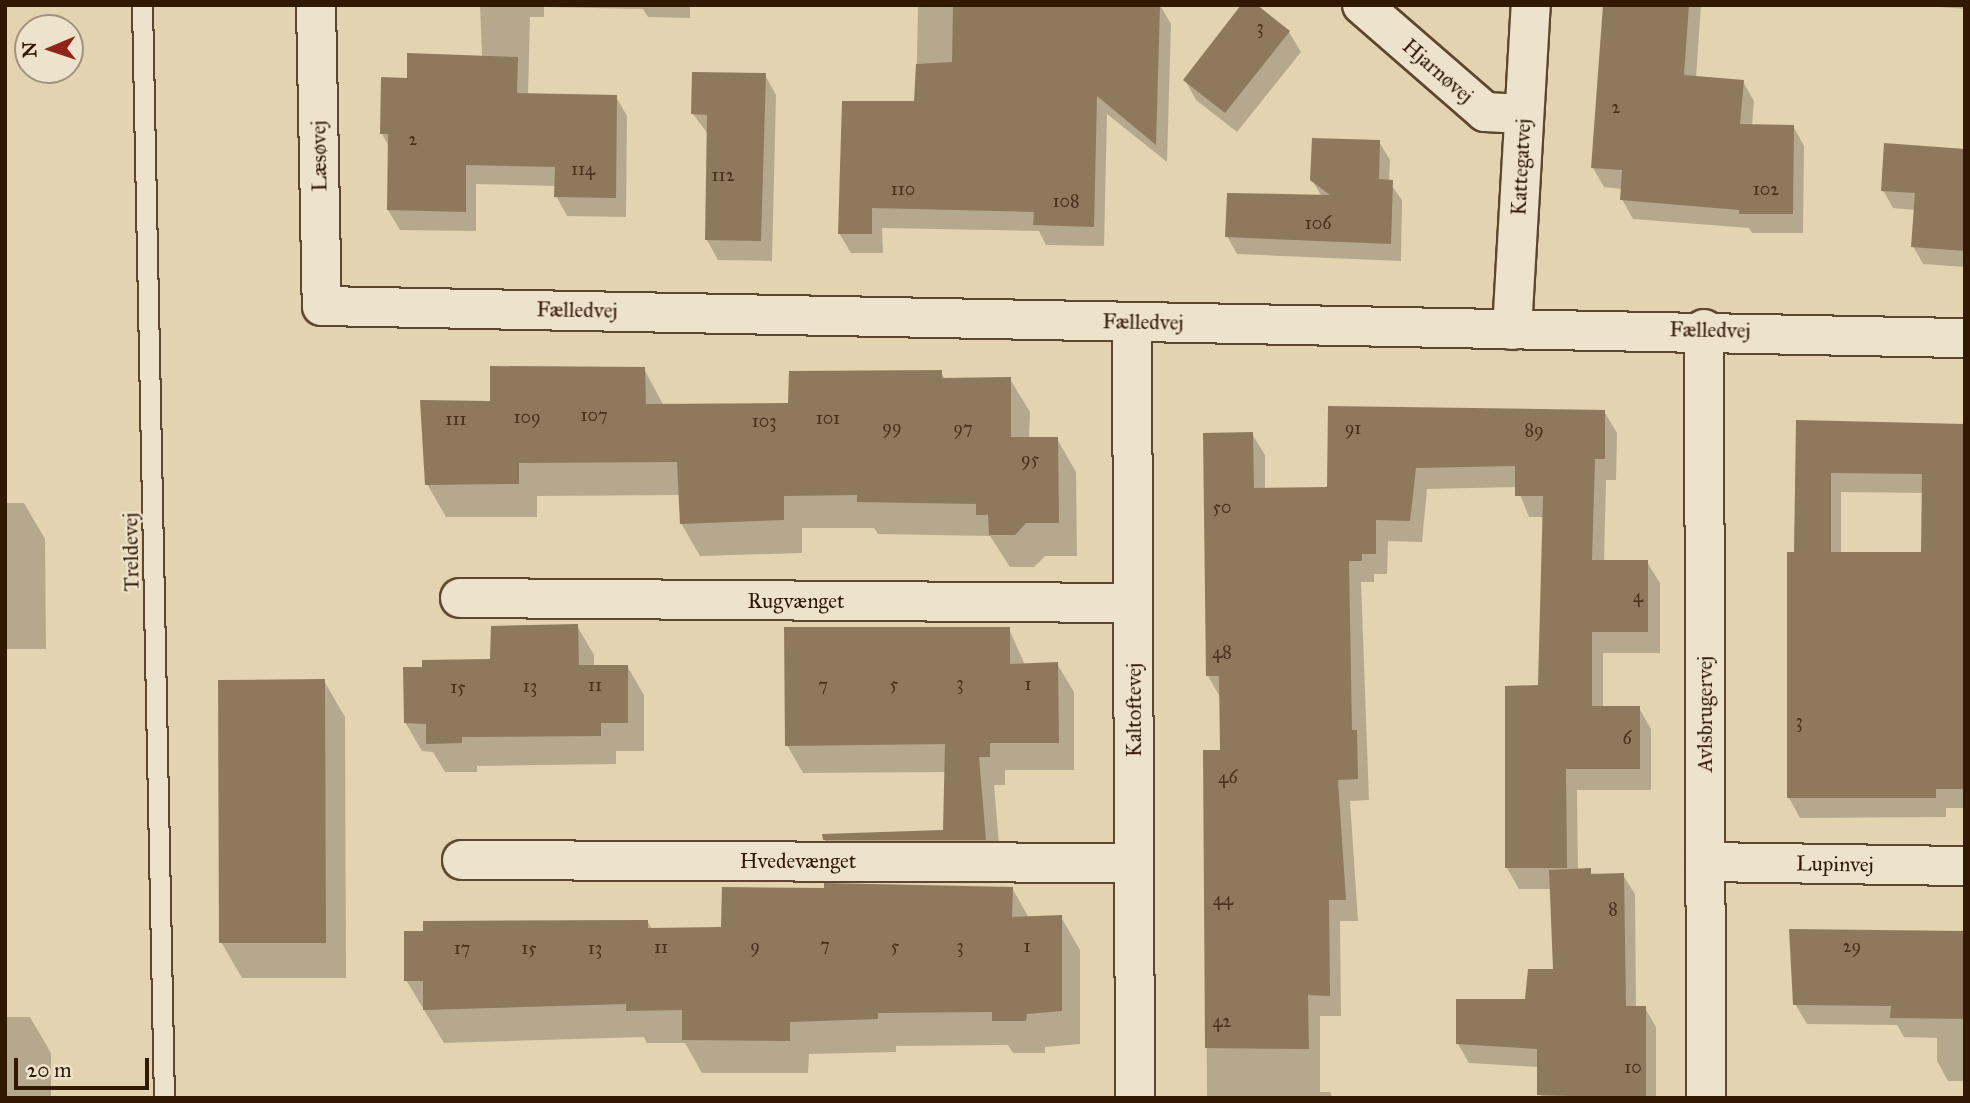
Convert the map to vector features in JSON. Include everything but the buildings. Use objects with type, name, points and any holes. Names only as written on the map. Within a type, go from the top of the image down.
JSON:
[{"type":"street","name":"Læsøvej","points":[[316,5],[322,306]]},
{"type":"street","name":"Hjarnøvej","points":[[1362,5],[1485,112],[1524,114]]},
{"type":"street","name":"Kattegatvej","points":[[1512,330],[1531,5]]},
{"type":"street","name":"Fælledvej","points":[[322,306],[1512,330],[1704,329],[1965,338]]},
{"type":"street","name":"Kaltoftevej","points":[[1132,322],[1135,1098]]},
{"type":"street","name":"Avlsbrugervej","points":[[1704,329],[1706,1098]]},
{"type":"street","name":"Rugvænget","points":[[460,598],[1133,603]]},
{"type":"street","name":"Hvedevænget","points":[[462,860],[1134,863]]},
{"type":"street","name":"Lupinvej","points":[[1706,862],[1965,866]]},
{"type":"lane","name":"Treldevej","points":[[142,5],[164,1098]]}]
